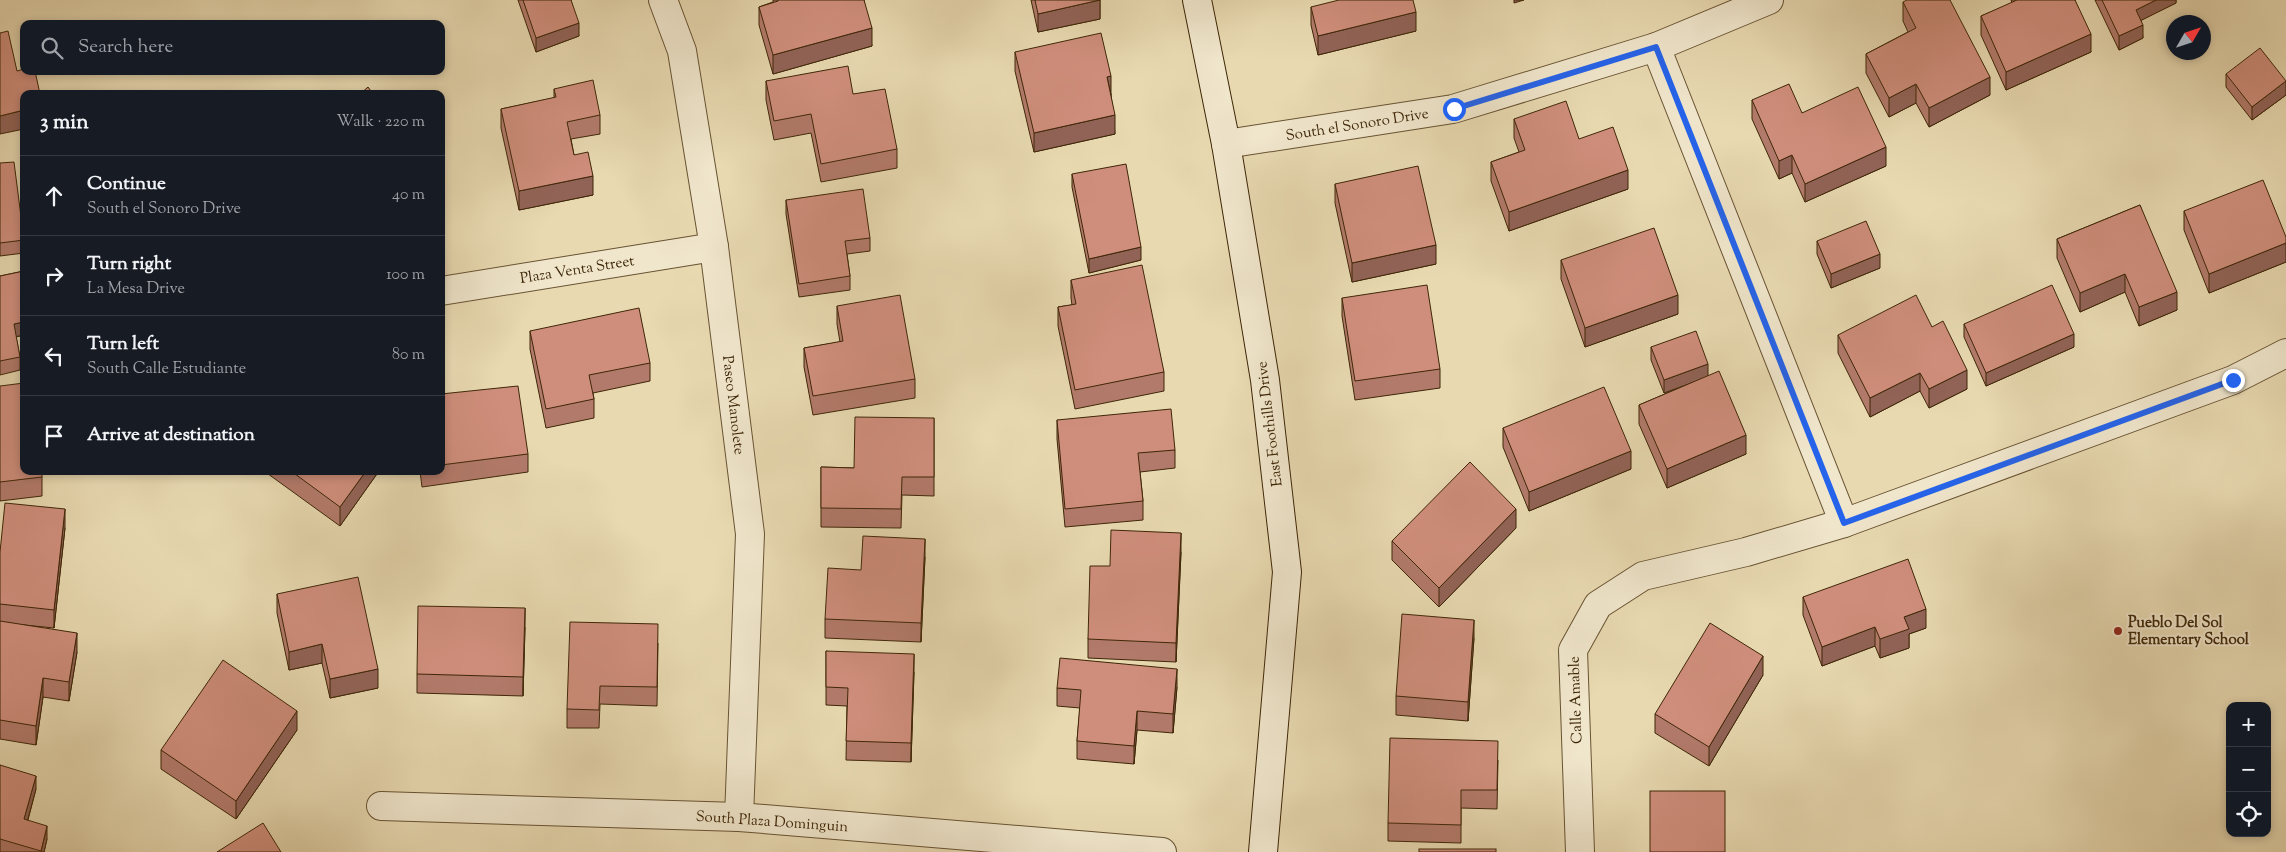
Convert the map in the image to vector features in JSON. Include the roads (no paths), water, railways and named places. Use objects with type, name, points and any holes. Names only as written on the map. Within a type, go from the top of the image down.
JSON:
[{"type":"street","name":"Paseo Manolete","points":[[663,0],[682,50],[714,247],[750,534],[739,817]]},
{"type":"street","name":"East Foothills Drive","points":[[1197,0],[1226,144],[1265,380],[1286,572],[1263,852]]},
{"type":"street","name":"South el Sonoro Drive","points":[[1226,144],[1454,109],[1656,47],[1770,0]]},
{"type":"street","points":[[1656,47],[1844,523]]},
{"type":"street","name":"Plaza Venta Street","points":[[445,290],[714,247]]},
{"type":"street","name":"Calle Amable","points":[[1580,852],[1573,650],[1598,606],[1643,576],[1746,552],[1844,523],[2233,380],[2286,353]]},
{"type":"street","name":"South Plaza Dominguin","points":[[382,806],[739,817],[1162,852]]},
{"type":"place","name":"Pueblo Del Sol Elementary School","points":[[2118,631]]}]
